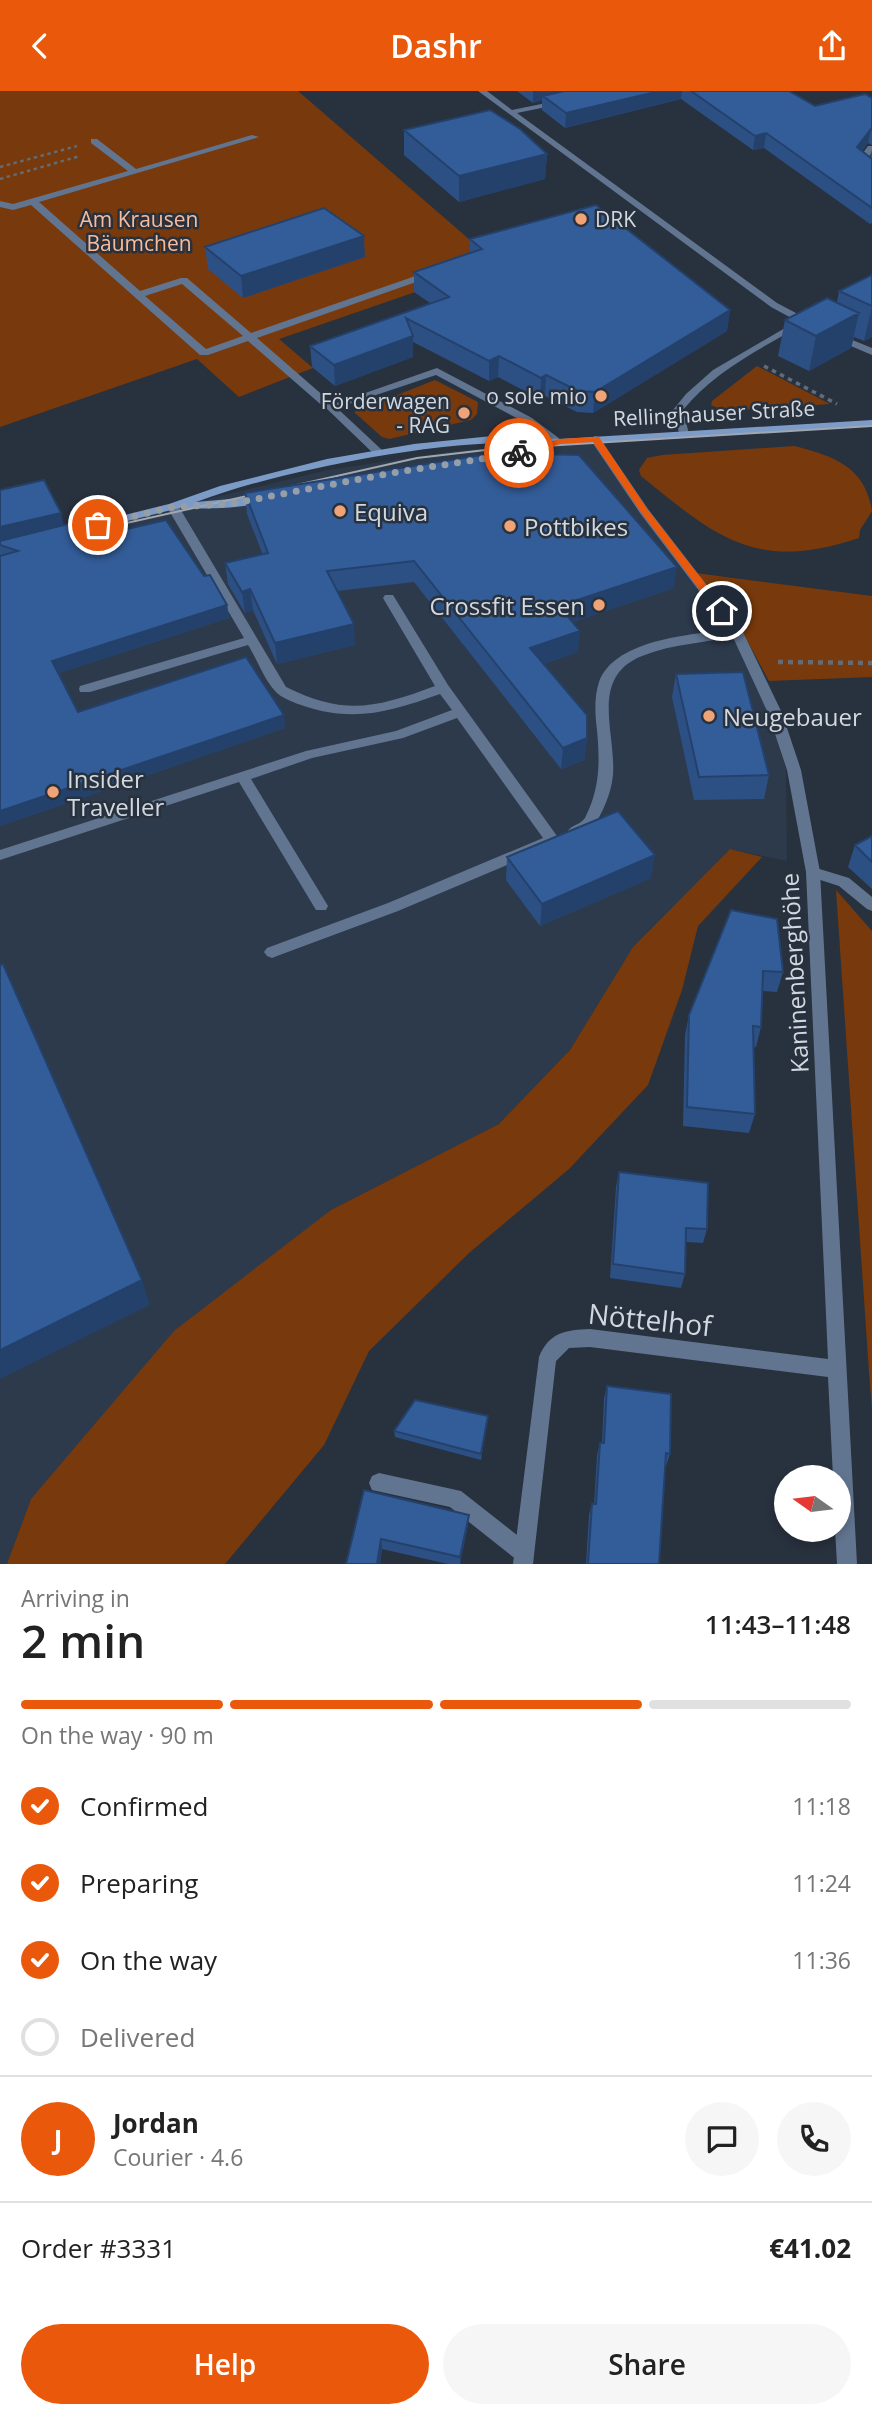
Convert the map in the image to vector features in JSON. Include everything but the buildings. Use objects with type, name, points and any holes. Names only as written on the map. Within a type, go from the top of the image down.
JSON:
[{"type":"main road","name":"Rellinghauser Straße","points":[[48,537],[173,507],[224,488],[379,453],[490,439],[559,442],[872,423]]},
{"type":"main road","name":"Rellinghauser Straße","points":[[484,460],[507,457],[559,442]]},
{"type":"main road","name":"Rellinghauser Straße","points":[[173,507],[230,504],[272,496]]},
{"type":"street","points":[[482,91],[774,305],[815,327]]},
{"type":"street","points":[[512,112],[565,100]]},
{"type":"street","points":[[0,203],[13,207],[33,202],[255,137]]},
{"type":"street","points":[[94,141],[135,172]]},
{"type":"street","points":[[871,148],[861,162],[872,171]]},
{"type":"street","points":[[0,203],[126,165]]},
{"type":"street","points":[[33,202],[204,353],[445,269]]},
{"type":"street","points":[[138,295],[184,280],[371,442],[379,453]]},
{"type":"street","points":[[684,434],[678,410],[692,390],[815,315]]},
{"type":"street","points":[[827,333],[872,352]]},
{"type":"street","points":[[330,407],[437,371],[528,420],[559,442]]},
{"type":"street","name":"Kaninenberghöhe","points":[[596,439],[644,510],[737,632],[775,713],[794,770],[813,872],[847,1564]]},
{"type":"street","points":[[173,507],[281,690],[307,705],[346,714],[374,711],[443,688]]},
{"type":"street","points":[[389,598],[459,712],[552,840]]},
{"type":"street","points":[[272,952],[393,907],[587,826],[599,803],[607,776],[603,703],[609,672],[623,660],[643,651],[737,632]]},
{"type":"street","points":[[85,689],[250,640]]},
{"type":"street","points":[[0,855],[311,754],[398,734],[459,712]]},
{"type":"street","points":[[243,777],[321,906]]},
{"type":"street","points":[[813,872],[844,882],[872,905]]},
{"type":"street","name":"Nöttelhof","points":[[524,1558],[548,1357],[565,1339],[590,1338],[836,1370]]},
{"type":"street","points":[[379,1483],[454,1498],[524,1558]]},
{"type":"path","points":[[0,167],[94,141]]},
{"type":"path","points":[[0,179],[105,149]]},
{"type":"path","points":[[745,356],[872,423]]},
{"type":"path","points":[[752,661],[872,663]]},
{"type":"shaded area","points":[[595,440],[730,629],[769,714],[786,769],[787,861],[730,849],[633,947],[570,1050],[499,1124],[331,1210],[31,1499],[7,1564],[0,1564],[0,549],[328,470],[454,451]]},
{"type":"green space","name":"Am Krausen Bäumchen","points":[[0,91],[298,91],[485,253],[482,269],[279,339],[313,368],[239,397],[197,359],[0,427]]},
{"type":"green space","points":[[757,366],[830,404],[724,411],[711,405],[712,401]]},
{"type":"green space","points":[[435,380],[478,402],[477,414],[471,420],[389,439],[382,437],[354,412]]},
{"type":"green space","points":[[794,446],[834,459],[855,473],[868,496],[872,511],[860,530],[859,538],[824,548],[793,552],[766,550],[741,543],[693,517],[641,476],[639,470],[647,458],[662,455]]},
{"type":"green space","points":[[695,573],[872,596],[872,677],[769,681],[742,631]]},
{"type":"green space","points":[[730,849],[762,857],[698,926],[682,990],[648,1085],[569,1169],[469,1253],[369,1351],[324,1445],[225,1564],[7,1564],[31,1499],[174,1331],[331,1210],[499,1124],[570,1050],[633,947]]},
{"type":"green space","points":[[836,890],[872,931],[872,1409],[869,1372]]},
{"type":"tram line","points":[[55,539],[417,458],[494,449],[872,426]]},
{"type":"way so far","points":[[98,525],[173,507],[230,504],[392,473],[519,453]]},
{"type":"place","name":"DRK","points":[[581,219]]},
{"type":"place","name":"o sole mio","points":[[601,396]]},
{"type":"place","name":"Förderwagen - RAG","points":[[464,413]]},
{"type":"place","name":"Equiva","points":[[340,511]]},
{"type":"place","name":"Pottbikes","points":[[510,526]]},
{"type":"place","name":"Crossfit Essen","points":[[599,605]]},
{"type":"place","name":"Neugebauer","points":[[709,716]]},
{"type":"place","name":"Insider Traveller","points":[[53,792]]},
{"type":"route","points":[[519,453],[559,442],[596,439],[627,487],[722,611]]}]
